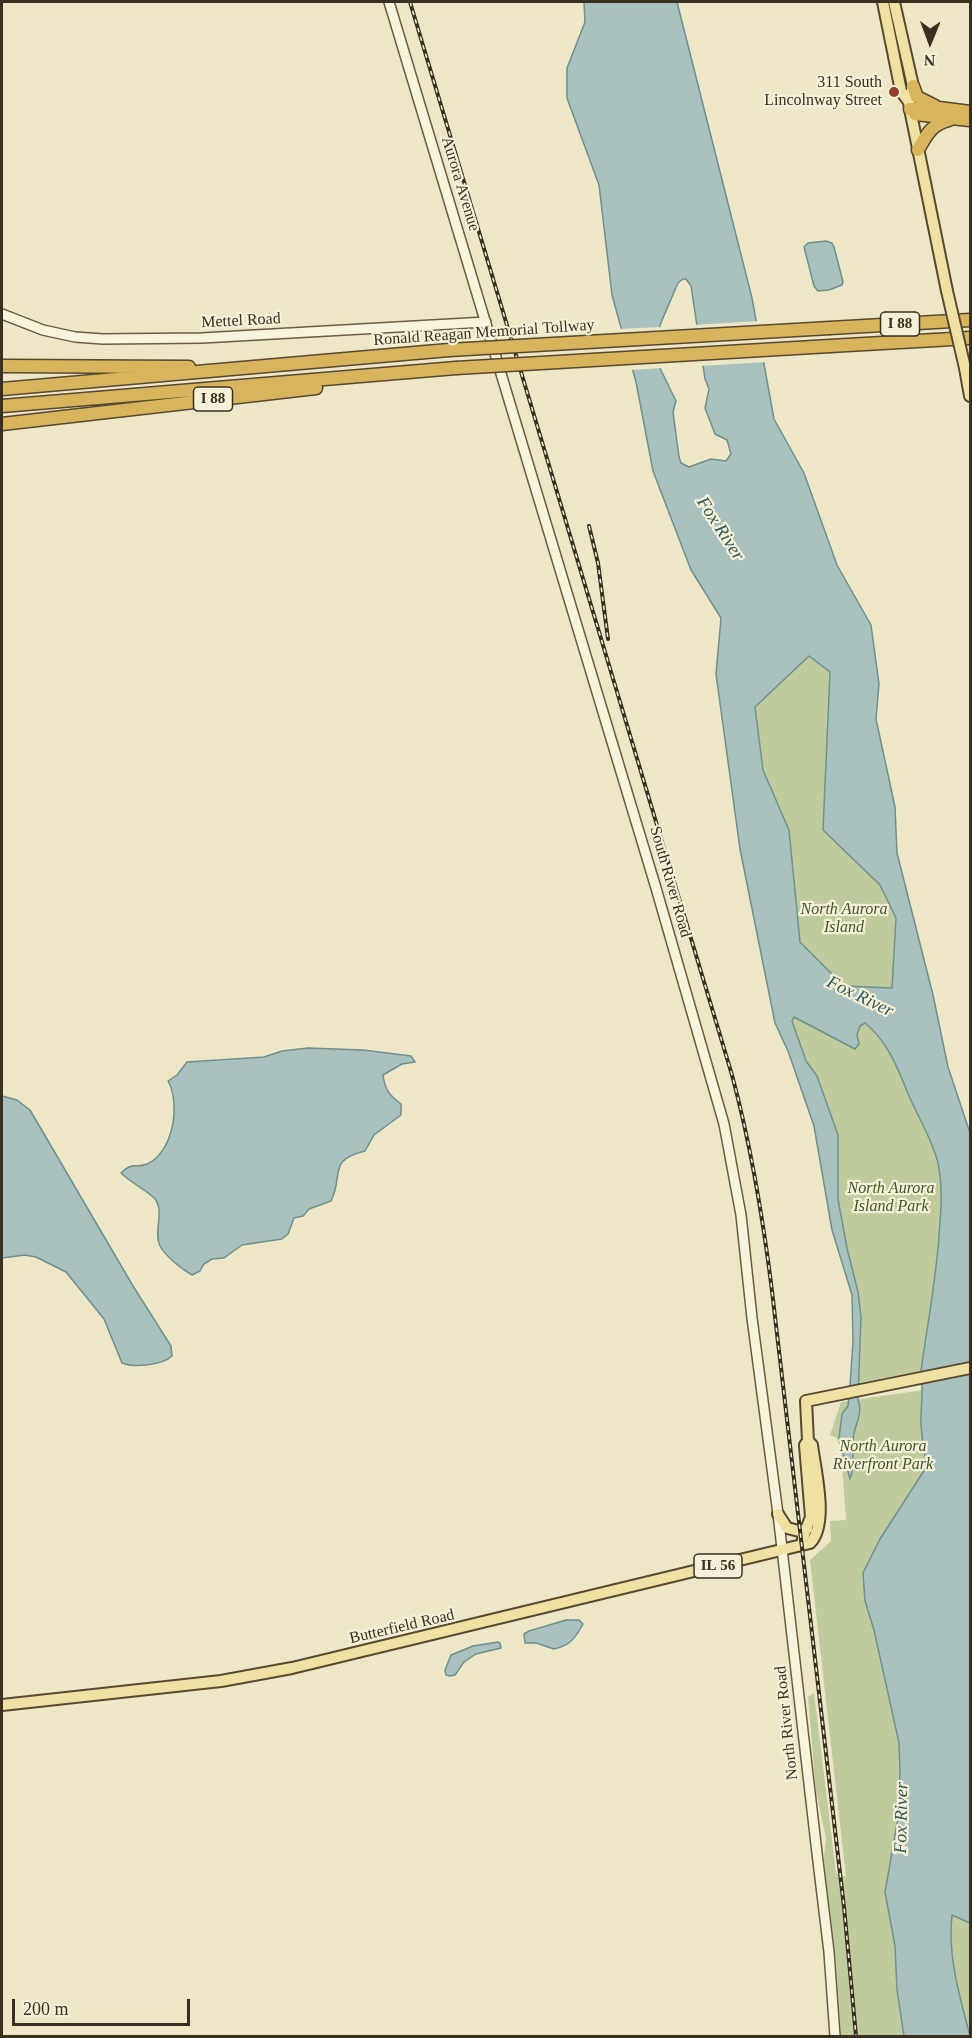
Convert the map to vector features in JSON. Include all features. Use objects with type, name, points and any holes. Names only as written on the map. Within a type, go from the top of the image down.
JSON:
[{"type":"highway","points":[[913,86],[917,97],[939,108]]},
{"type":"highway","points":[[910,108],[939,108],[970,112]]},
{"type":"highway","points":[[910,108],[970,120]]},
{"type":"highway","points":[[918,150],[927,133],[934,126],[953,118]]},
{"type":"highway","name":"Ronald Reagan Memorial Tollway","points":[[2,389],[449,350],[970,320]]},
{"type":"highway","name":"Ronald Reagan Memorial Tollway","points":[[2,406],[422,370],[970,338]]},
{"type":"highway","name":"I 88","points":[[2,366],[196,367],[213,371]]},
{"type":"highway","name":"I 88","points":[[2,424],[413,378],[422,370]]},
{"type":"main road","name":"Aurora Avenue","points":[[389,2],[502,376]]},
{"type":"main road","points":[[883,2],[901,91],[910,108],[970,396]]},
{"type":"main road","points":[[894,2],[913,86],[910,108]]},
{"type":"main road","name":"Mettel Road","points":[[2,314],[44,330],[75,337],[103,339],[202,338],[486,322]]},
{"type":"main road","name":"South River Road","points":[[502,376],[656,888],[724,1124],[741,1215],[764,1407]]},
{"type":"main road","points":[[808,1441],[812,1445],[820,1520],[815,1538],[810,1543],[802,1544],[802,1537],[811,1517],[805,1445],[808,1441],[806,1401],[970,1368]]},
{"type":"main road","name":"North River Road","points":[[764,1407],[827,1941],[835,2037]]},
{"type":"main road","points":[[778,1514],[788,1528],[799,1531],[807,1529]]},
{"type":"main road","name":"Butterfield Road","points":[[2,1705],[221,1681],[292,1668],[781,1551],[802,1544]]},
{"type":"green space","name":"North Aurora Island","points":[[809,656],[830,672],[823,830],[880,885],[896,918],[892,988],[844,986],[800,942],[789,830],[763,770],[755,707]]},
{"type":"green space","name":"North Aurora Island Park","points":[[795,1017],[855,1049],[859,1044],[857,1035],[860,1026],[865,1023],[886,1048],[929,1137],[938,1163],[941,1200],[936,1270],[921,1371],[858,1383],[861,1317],[858,1292],[838,1199],[838,1135],[817,1076],[806,1061],[792,1020]]},
{"type":"green space","name":"North Aurora Riverfront Park","points":[[923,1390],[922,1437],[927,1466],[899,1508],[863,1573],[865,1601],[874,1630],[899,1743],[898,1818],[885,1892],[895,1946],[897,1990],[904,2036],[841,2036],[836,1962],[824,1858],[826,1838],[816,1791],[808,1697],[814,1693],[836,1873],[846,1877],[810,1560],[831,1541],[830,1521],[846,1520],[841,1449],[837,1438],[830,1435],[841,1402]]},
{"type":"green space","points":[[952,1914],[970,1923],[970,2036],[954,1976],[951,1944]]},
{"type":"water","name":"Fox River","points":[[584,2],[677,2],[752,298],[774,419],[804,473],[837,565],[871,625],[879,684],[876,719],[895,807],[897,853],[933,995],[948,1067],[970,1133],[970,1923],[952,1915],[951,1945],[955,1976],[970,2036],[904,2036],[897,1990],[895,1946],[885,1892],[898,1818],[899,1743],[874,1630],[865,1601],[863,1573],[880,1539],[927,1466],[921,1427],[921,1371],[939,1236],[940,1172],[929,1137],[897,1066],[887,1048],[873,1031],[865,1023],[860,1026],[857,1035],[859,1044],[855,1049],[794,1017],[792,1021],[806,1061],[817,1076],[838,1135],[838,1199],[858,1292],[861,1317],[858,1400],[860,1410],[853,1436],[853,1466],[850,1479],[839,1438],[842,1414],[848,1406],[850,1385],[853,1341],[852,1295],[832,1230],[814,1126],[788,1051],[775,1023],[740,849],[716,674],[721,618],[691,570],[653,471],[636,382],[612,295],[599,185],[567,98],[567,68],[585,22]],"holes":[[[686,279],[691,286],[705,379],[709,389],[705,408],[715,434],[727,440],[731,454],[726,461],[711,459],[689,467],[681,463],[679,457],[673,412],[676,401],[658,364],[660,325],[678,283]],[[809,656],[830,672],[823,830],[880,885],[896,918],[892,988],[844,986],[800,942],[789,830],[763,770],[755,707]]]},
{"type":"water","points":[[826,241],[832,243],[834,247],[843,282],[842,285],[829,290],[818,291],[814,286],[804,247],[808,243]]},
{"type":"water","points":[[308,1048],[363,1050],[411,1056],[415,1062],[402,1064],[383,1075],[388,1092],[401,1104],[401,1115],[374,1135],[365,1151],[345,1159],[339,1170],[331,1201],[309,1209],[303,1216],[294,1218],[288,1234],[282,1239],[242,1245],[224,1258],[212,1259],[204,1264],[200,1271],[192,1275],[170,1258],[160,1246],[158,1240],[159,1210],[155,1199],[121,1173],[131,1166],[147,1164],[163,1150],[172,1127],[174,1114],[172,1091],[168,1081],[177,1075],[187,1062],[264,1057],[282,1051]]},
{"type":"water","points":[[2,1096],[17,1100],[30,1110],[133,1286],[171,1346],[172,1356],[168,1359],[148,1365],[122,1363],[104,1319],[66,1272],[36,1257],[25,1255],[2,1258]]},
{"type":"water","points":[[566,1620],[579,1620],[583,1624],[575,1637],[564,1646],[554,1649],[536,1643],[525,1643],[524,1634],[529,1631]]},
{"type":"water","points":[[498,1642],[501,1648],[476,1654],[464,1662],[455,1675],[446,1675],[445,1670],[451,1655],[473,1646]]},
{"type":"pier","points":[[760,321],[767,362],[700,366],[693,325]]},
{"type":"pier","points":[[663,327],[662,368],[629,370],[618,329]]},
{"type":"railway","points":[[410,2],[732,1075],[751,1155],[772,1291],[844,1907],[856,2036]]},
{"type":"railway","points":[[589,526],[598,563],[608,639]]},
{"type":"place","name":"311 South Lincolnway Street","points":[[894,92]]}]
